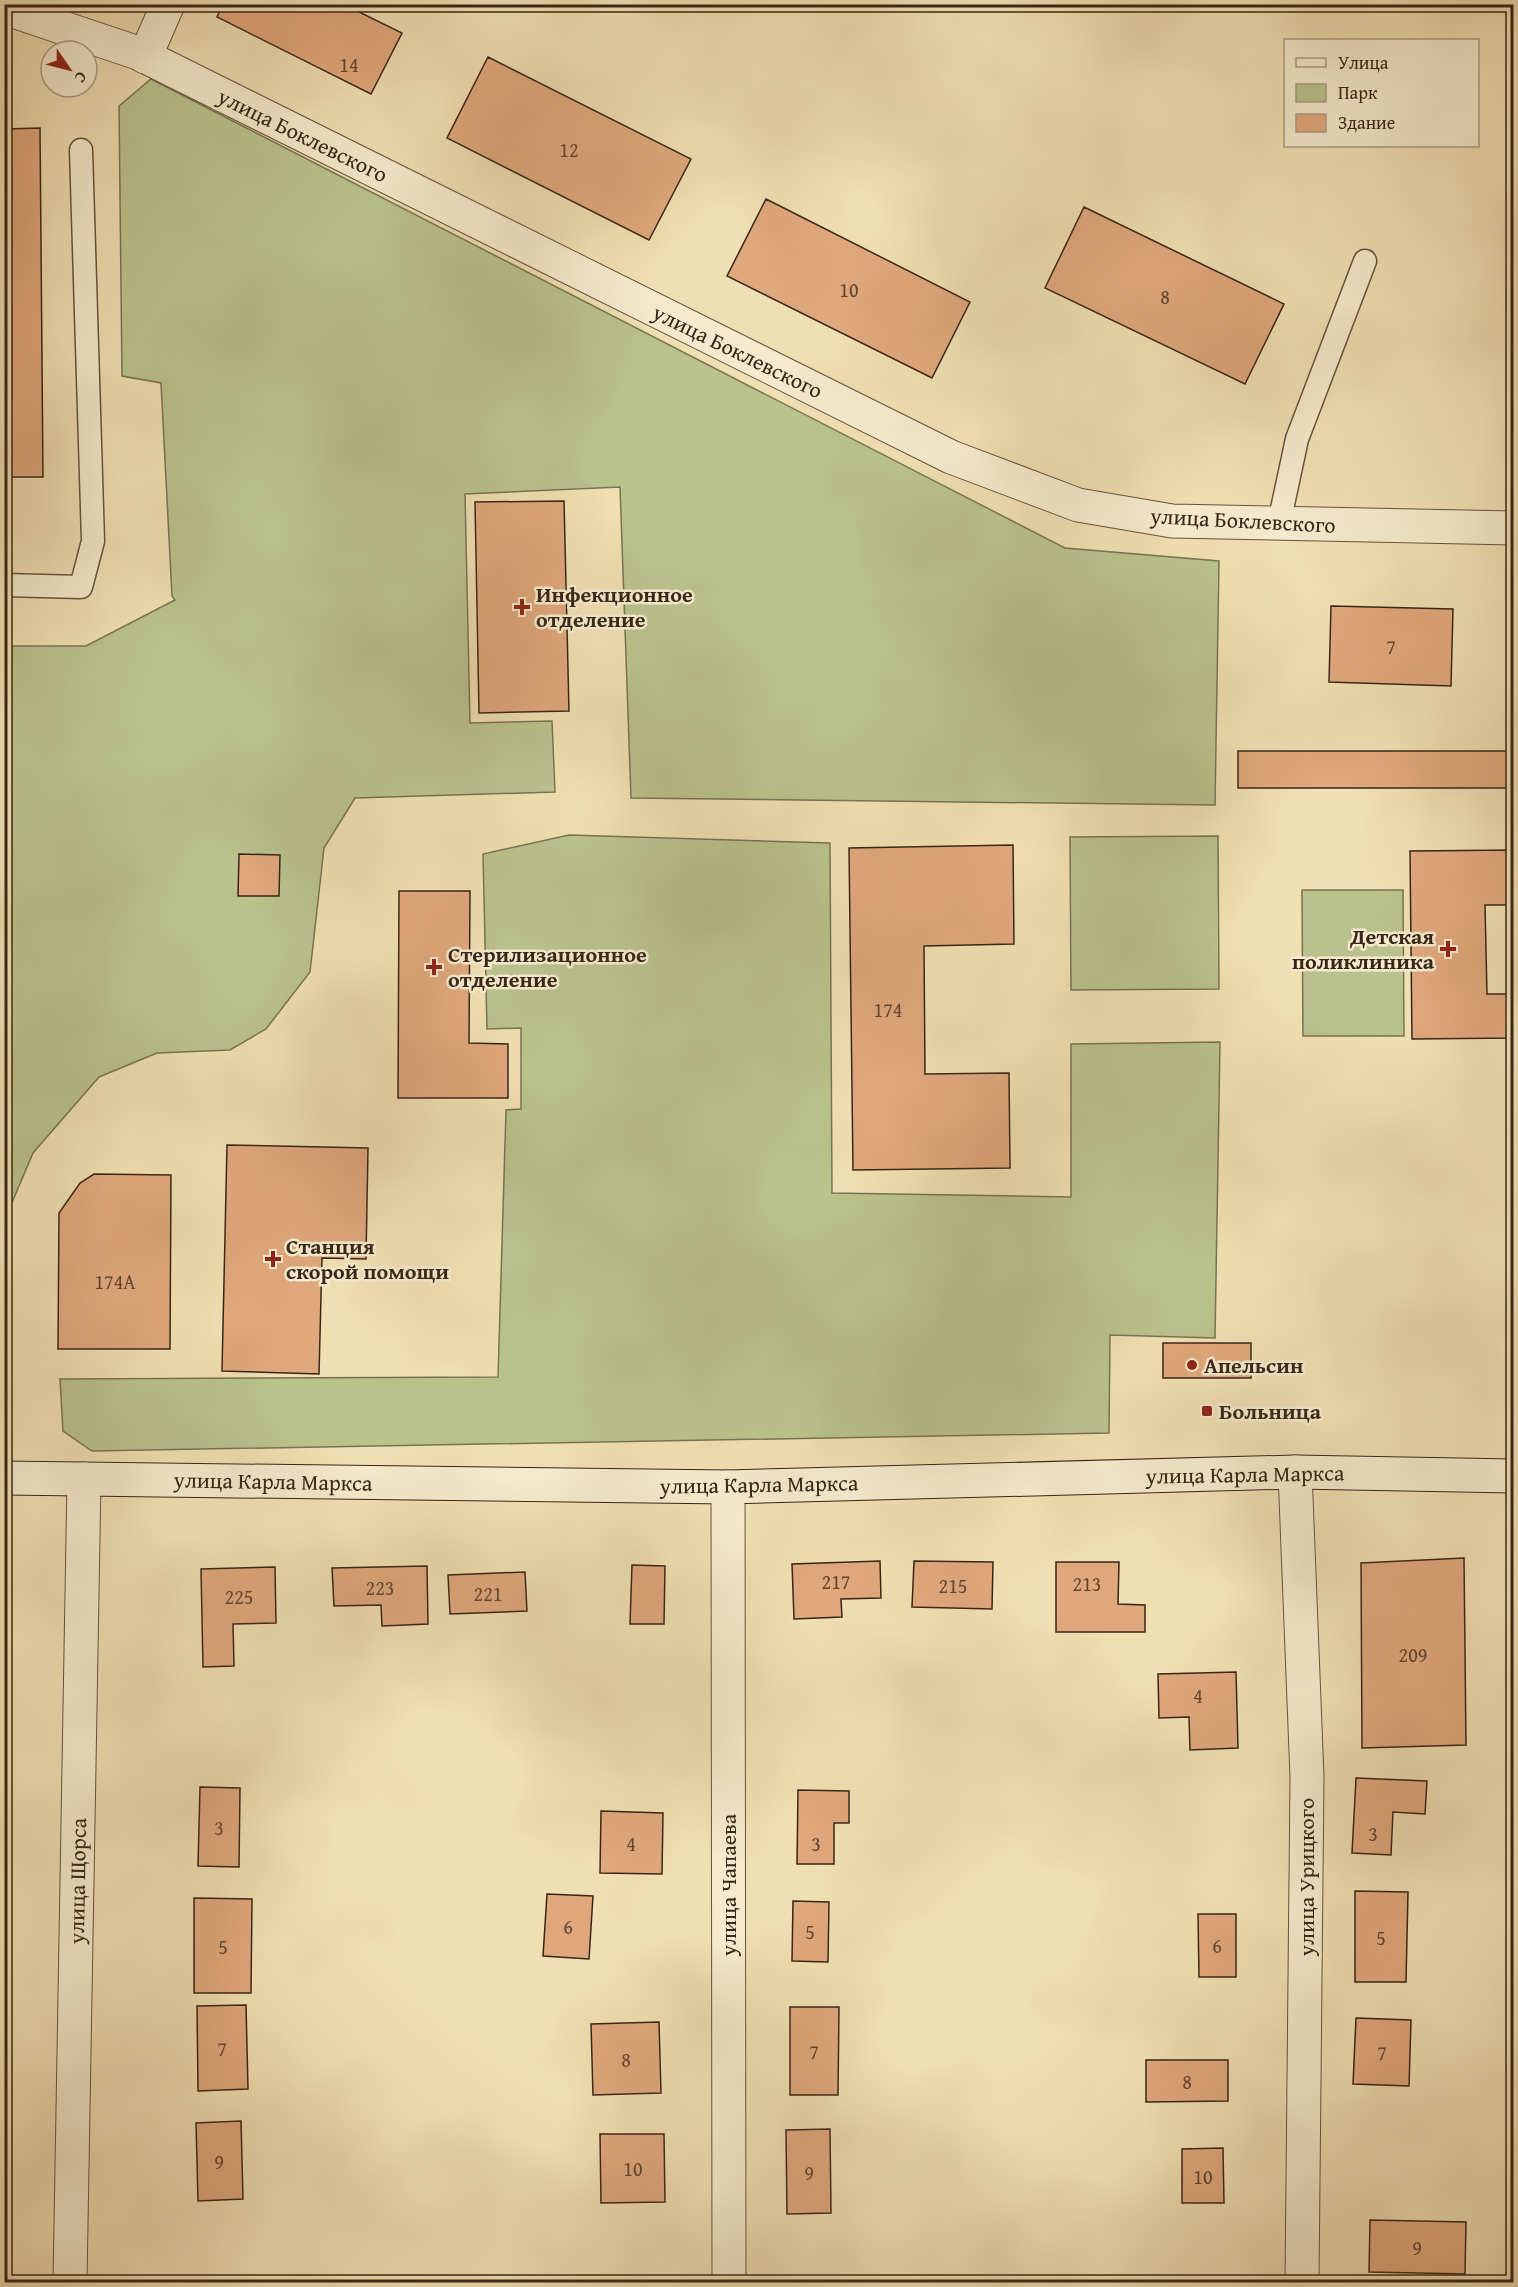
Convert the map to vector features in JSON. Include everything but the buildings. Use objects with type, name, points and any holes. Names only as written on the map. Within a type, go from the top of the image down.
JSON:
[{"type":"street","points":[[145,57],[168,4]]},
{"type":"street","name":"улица Боклевского","points":[[4,8],[145,57],[951,457],[1078,505],[1172,521],[1514,528]]},
{"type":"street","name":"улица Карла Маркса","points":[[4,1478],[728,1487],[1295,1472],[1514,1476]]},
{"type":"street","name":"улица Урицкого","points":[[1295,1472],[1306,1777],[1302,2283]]},
{"type":"street","name":"улица Щорса","points":[[70,2283],[84,1479]]},
{"type":"street","name":"улица Чапаева","points":[[728,1487],[729,2283]]},
{"type":"lane","points":[[4,585],[81,587],[93,541],[81,150]]},
{"type":"lane","points":[[1279,524],[1297,439],[1365,261]]},
{"type":"green space","points":[[151,79],[1065,548],[1219,561],[1215,805],[631,798],[620,487],[465,494],[470,723],[552,721],[555,792],[355,798],[324,848],[310,972],[266,1029],[230,1050],[157,1053],[99,1077],[33,1153],[5,1219],[5,646],[86,646],[175,600],[172,596],[161,383],[122,376],[119,106]]},
{"type":"green space","points":[[569,835],[830,843],[832,1193],[1071,1197],[1071,1044],[1220,1042],[1215,1338],[1110,1335],[1109,1433],[92,1451],[63,1431],[60,1379],[498,1377],[506,1110],[521,1109],[521,1028],[487,1029],[483,854]]},
{"type":"green space","points":[[1218,836],[1219,989],[1071,990],[1070,837]]},
{"type":"green space","points":[[1302,890],[1403,890],[1404,1036],[1303,1036]]},
{"type":"place","name":"Инфекционное отделение","points":[[522,607]]},
{"type":"place","name":"Детская поликлиника","points":[[1448,949]]},
{"type":"place","name":"Стерилизационное отделение","points":[[434,967]]},
{"type":"place","name":"Станция скорой помощи","points":[[273,1259]]},
{"type":"place","name":"Апельсин","points":[[1192,1365]]},
{"type":"place","name":"Больница","points":[[1207,1411]]}]
